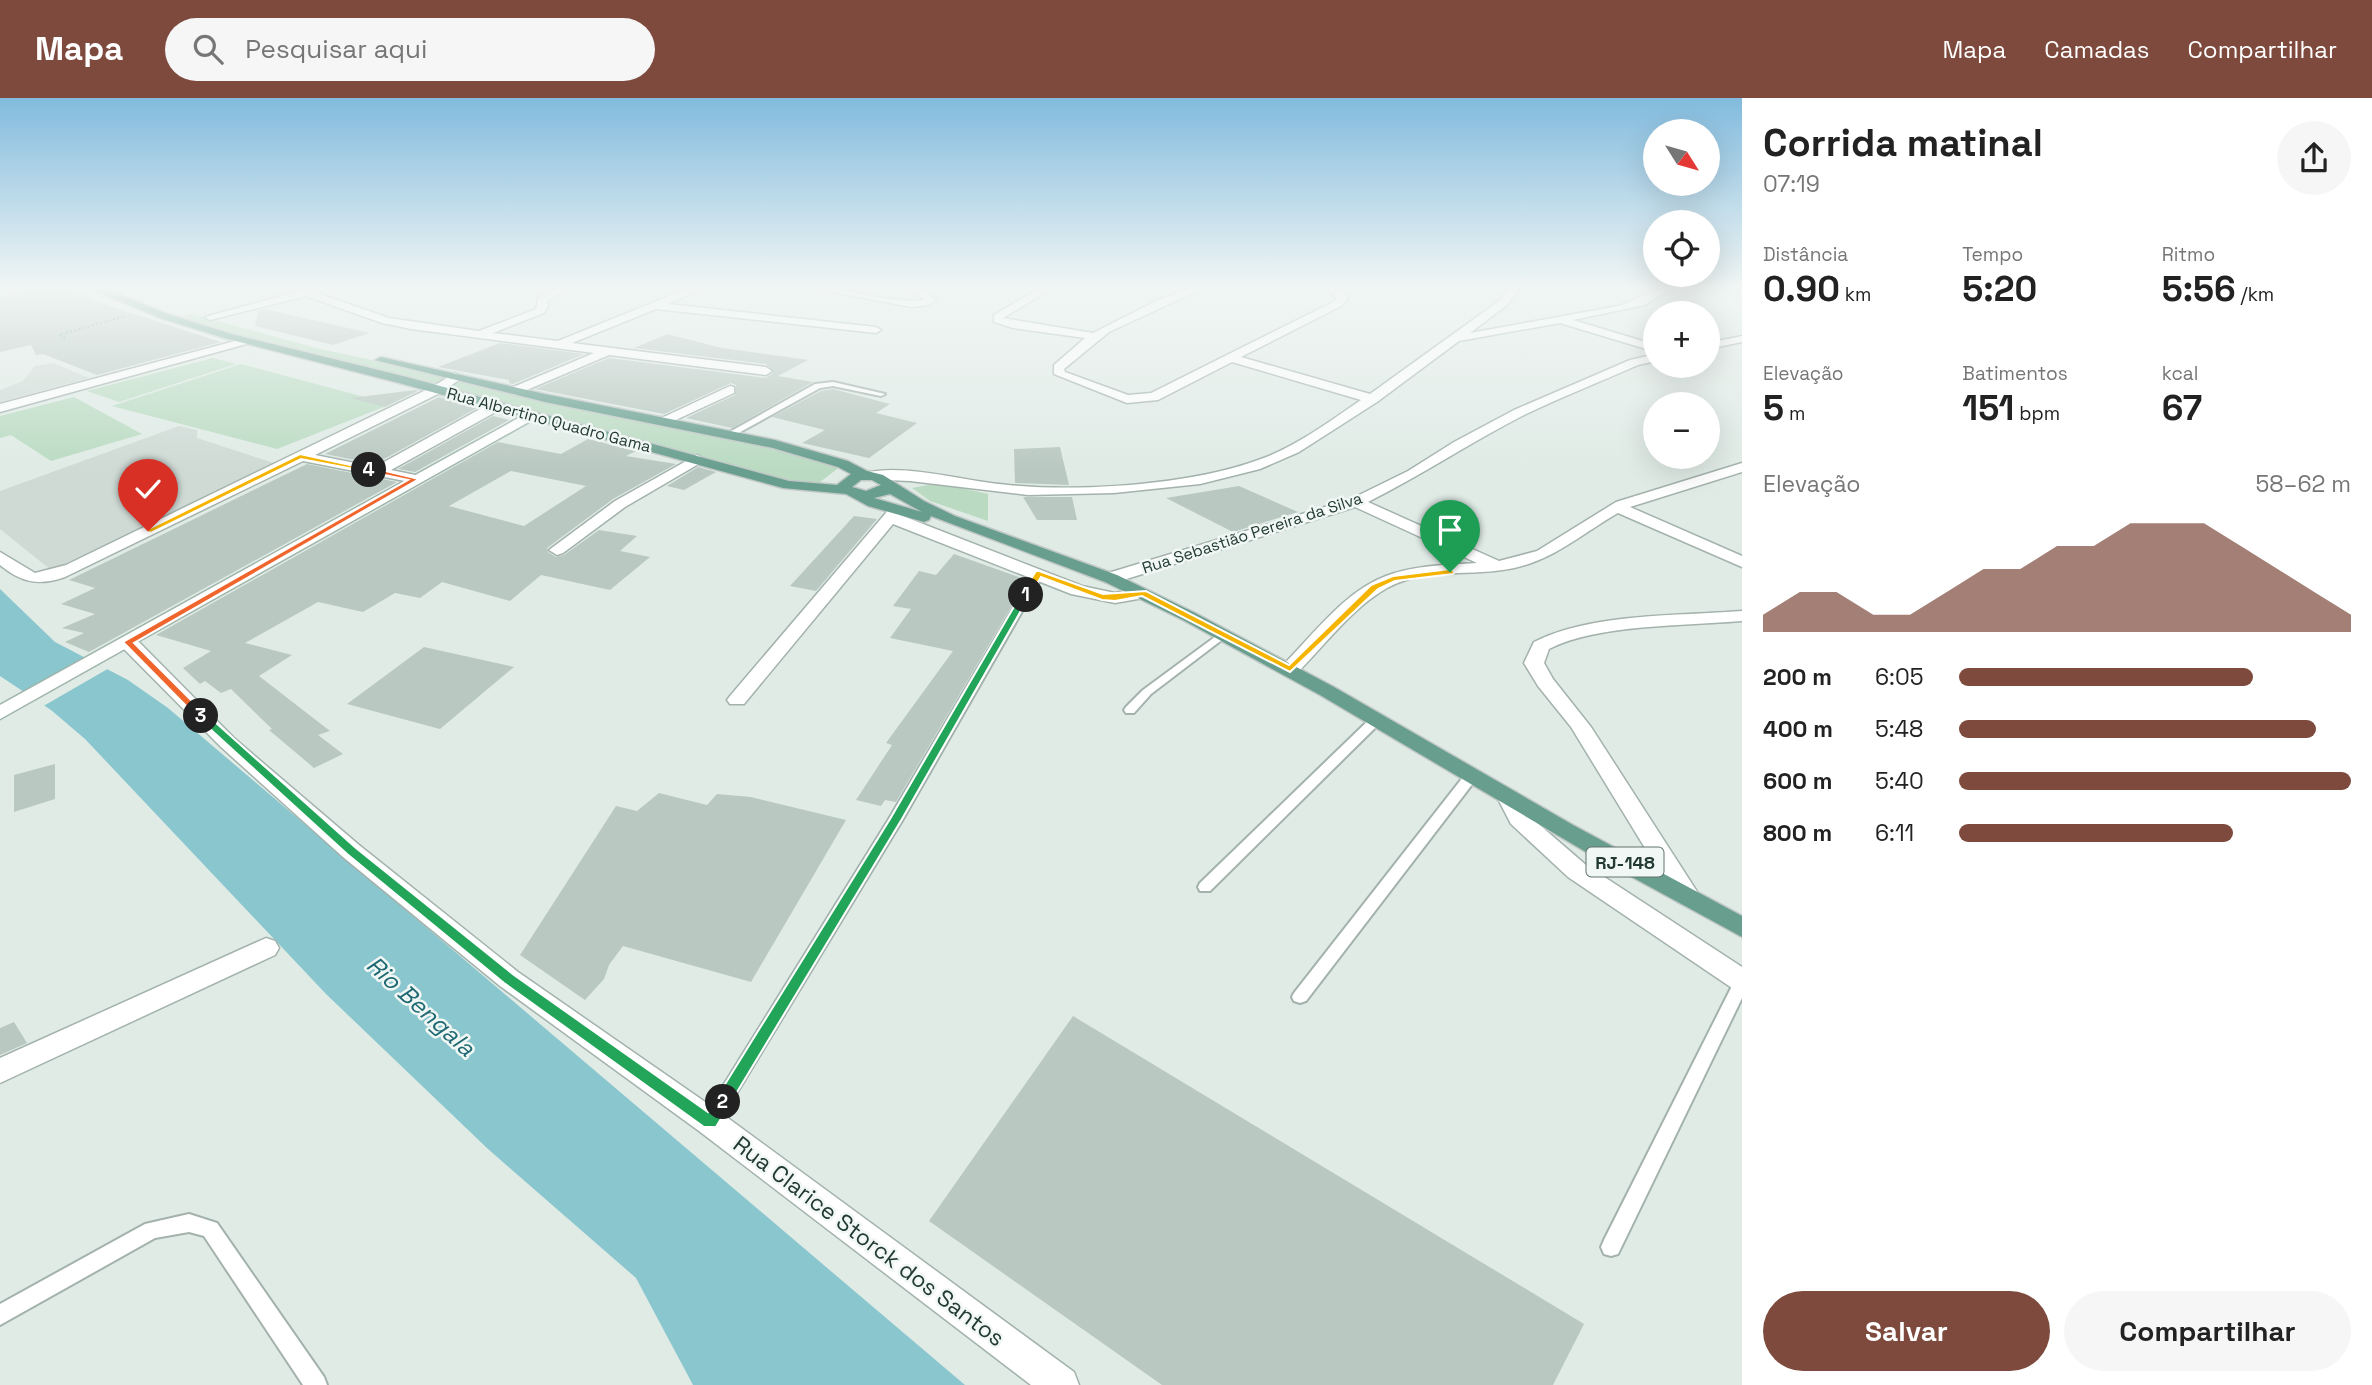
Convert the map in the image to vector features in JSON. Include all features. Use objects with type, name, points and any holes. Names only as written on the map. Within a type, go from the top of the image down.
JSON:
[{"type":"main road","name":"Rua Albertino Quadro Gama","points":[[273,348],[802,488],[851,492],[893,513],[977,530]]},
{"type":"main road","name":"Rua Albertino Quadro Gama","points":[[332,348],[515,391],[730,434],[843,464],[889,485]]},
{"type":"main road","points":[[802,488],[834,479],[840,474],[843,464]]},
{"type":"main road","points":[[868,476],[847,481],[844,485],[851,492],[877,494],[889,485]]},
{"type":"main road","name":"RJ-148","points":[[889,485],[923,508],[1111,578],[1223,634],[1290,669],[1508,797],[1742,928]]},
{"type":"street","points":[[0,408],[220,348]]},
{"type":"street","points":[[594,348],[766,371]]},
{"type":"street","points":[[1079,348],[1058,368],[1060,374],[1127,399],[1154,397],[1251,348]]},
{"type":"street","points":[[868,476],[900,474],[999,489],[1082,490],[1213,476],[1257,466],[1295,448],[1373,399],[1443,348]]},
{"type":"street","points":[[515,391],[610,350]]},
{"type":"street","points":[[1231,358],[1373,399]]},
{"type":"street","name":"Rua Sebastião Pereira da Silva","points":[[1111,578],[1356,502],[1413,474],[1459,445],[1519,413],[1643,360]]},
{"type":"street","points":[[0,557],[26,578],[37,579],[72,569],[436,390],[455,377]]},
{"type":"street","points":[[663,421],[730,390]]},
{"type":"street","points":[[378,471],[496,406]]},
{"type":"street","points":[[0,713],[531,415]]},
{"type":"street","points":[[300,456],[415,479]]},
{"type":"street","points":[[557,550],[620,503],[697,459]]},
{"type":"street","points":[[1290,669],[1374,587],[1412,575],[1499,567],[1531,559],[1565,543],[1618,507],[1663,489],[1737,472]]},
{"type":"street","points":[[889,485],[936,478]]},
{"type":"street","points":[[1356,502],[1499,567]]},
{"type":"street","points":[[1618,507],[1742,562]]},
{"type":"street","points":[[737,700],[893,513],[1102,597],[1115,598],[1143,593]]},
{"type":"street","points":[[1687,896],[1596,749],[1575,718],[1543,682],[1534,663],[1541,646],[1564,634],[1604,628],[1742,617]]},
{"type":"street","name":"Rua Clarice Storck dos Santos","points":[[117,648],[351,851],[509,979],[710,1122],[1061,1385]]},
{"type":"street","name":"RJ-148","points":[[1508,797],[1519,819],[1577,871],[1742,981]]},
{"type":"street","points":[[0,1071],[266,948]]},
{"type":"lane","points":[[730,434],[818,386],[833,384],[881,394]]},
{"type":"lane","points":[[710,1122],[896,819],[1039,573]]},
{"type":"lane","points":[[1130,710],[1147,692],[1223,634]]},
{"type":"lane","points":[[1205,887],[1377,719]]},
{"type":"lane","points":[[1300,997],[1472,775]]},
{"type":"lane","points":[[1611,1247],[1742,981]]},
{"type":"lane","points":[[0,1315],[152,1230],[189,1223],[210,1229],[316,1385]]},
{"type":"shaded area","points":[[53,363],[89,378],[0,402],[0,390],[23,381],[35,366]]},
{"type":"shaded area","points":[[179,426],[197,430],[197,438],[280,465],[51,570],[0,529],[0,491]]},
{"type":"green space","points":[[286,348],[316,348],[772,447],[841,466],[820,482],[804,484]]},
{"type":"green space","points":[[213,358],[236,364],[119,402],[87,391]]},
{"type":"green space","points":[[241,364],[391,404],[277,449],[112,406]]},
{"type":"green space","points":[[74,397],[142,434],[51,461],[11,435],[0,438],[0,416]]},
{"type":"green space","points":[[939,483],[988,494],[988,521],[930,501],[912,488]]},
{"type":"water","name":"Rio Bengala","points":[[0,589],[55,642],[128,680],[168,708],[965,1385],[693,1385],[636,1278],[488,1149],[326,994],[85,739],[51,710],[0,676]]},
{"type":"pier","points":[[92,657],[111,667],[40,708],[22,695]]},
{"type":"building","points":[[0,348],[17,348],[0,352]]},
{"type":"building","points":[[33,348],[198,348],[97,375],[43,354],[36,355]]},
{"type":"building","points":[[487,348],[539,348],[584,354],[513,384],[509,383],[509,380],[438,367]]},
{"type":"building","points":[[634,348],[722,348],[808,360],[778,376],[813,382],[732,428],[686,418],[735,395],[736,385],[731,383],[664,414],[535,389],[609,358],[766,378],[774,372],[766,364]]},
{"type":"building","points":[[833,389],[890,404],[876,413],[917,423],[869,458],[802,443],[825,430],[772,417],[821,391]]},
{"type":"building","points":[[418,391],[385,407],[351,398]]},
{"type":"building","points":[[439,397],[477,408],[375,464],[325,454]]},
{"type":"building","points":[[493,416],[509,420],[415,472],[398,469]]},
{"type":"building","points":[[588,439],[636,451],[626,456],[676,464],[613,499],[547,548],[548,552],[556,557],[564,555],[599,530],[637,536],[620,551],[650,557],[610,590],[541,575],[510,601],[442,582],[420,598],[395,593],[363,612],[318,602],[245,643],[292,655],[259,676],[330,731],[318,735],[343,754],[314,768],[269,730],[272,729],[231,689],[221,693],[205,681],[200,684],[183,668],[211,651],[156,635],[498,442],[561,454]],"holes":[[[511,471],[586,486],[524,526],[449,506]]]},
{"type":"building","points":[[1060,447],[1069,485],[1015,483],[1014,449]]},
{"type":"building","points":[[307,464],[397,482],[89,652],[65,642],[84,633],[62,628],[95,614],[61,604],[95,588],[69,580]]},
{"type":"building","points":[[698,467],[716,472],[684,490],[667,486]]},
{"type":"building","points":[[1239,486],[1298,512],[1233,532],[1166,498]]},
{"type":"building","points":[[1023,497],[1072,497],[1077,520],[1037,520]]},
{"type":"building","points":[[854,516],[877,519],[816,591],[790,586]]},
{"type":"building","points":[[954,554],[1027,580],[896,802],[885,800],[881,806],[856,800],[892,745],[886,743],[953,651],[890,638],[911,609],[893,606],[919,571],[936,575]]},
{"type":"building","points":[[424,647],[514,667],[440,729],[347,704]]},
{"type":"building","points":[[55,764],[55,799],[14,812],[14,775]]},
{"type":"building","points":[[659,793],[707,805],[717,794],[751,797],[846,820],[751,982],[623,946],[609,965],[604,979],[585,1000],[520,955],[616,806],[637,811]]},
{"type":"building","points":[[1073,1016],[1584,1324],[1553,1385],[1162,1385],[929,1221]]},
{"type":"building","points":[[14,1022],[27,1043],[0,1055],[0,1028]]},
{"type":"route","points":[[148,531],[300,456],[415,479],[128,642],[228,743],[351,851],[509,979],[710,1122],[896,819],[1039,573],[1077,590],[1102,597],[1115,598],[1143,593],[1290,669],[1374,587],[1412,575],[1450,572]]}]
